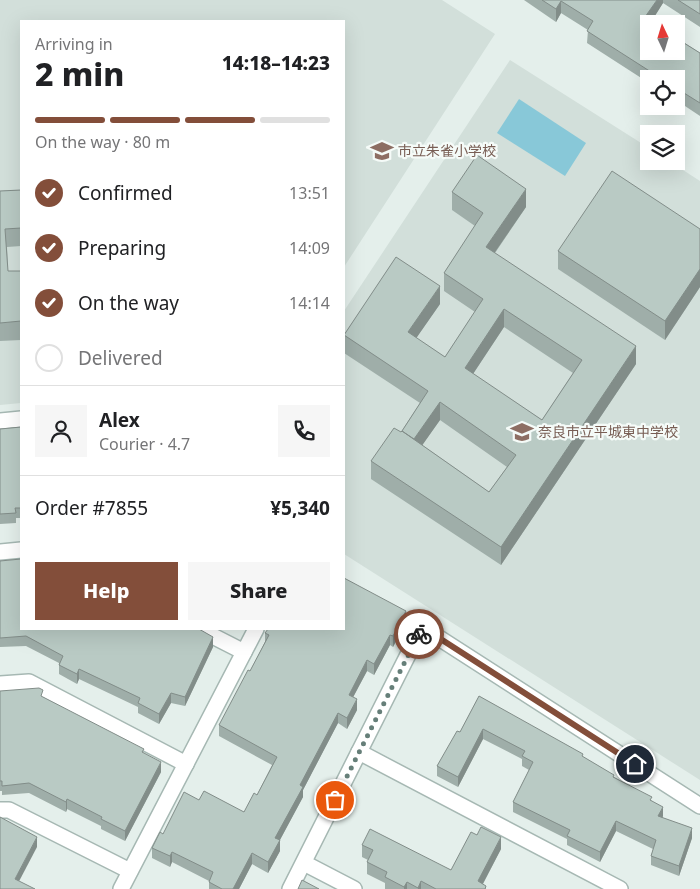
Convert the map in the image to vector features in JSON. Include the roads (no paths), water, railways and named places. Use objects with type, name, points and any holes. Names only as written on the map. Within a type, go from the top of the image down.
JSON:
[{"type":"street","points":[[0,421],[20,419]]},
{"type":"street","points":[[0,552],[20,550]]},
{"type":"street","points":[[290,889],[422,627],[700,806]]},
{"type":"street","points":[[201,630],[244,652]]},
{"type":"street","points":[[122,889],[255,630]]},
{"type":"street","points":[[0,684],[29,682],[186,764]]},
{"type":"street","points":[[359,752],[620,889]]},
{"type":"street","points":[[0,810],[9,810],[130,871]]},
{"type":"street","points":[[304,863],[354,889]]},
{"type":"water","points":[[519,99],[586,143],[565,176],[497,133]]},
{"type":"place","name":"市立朱雀小学校","points":[[382,151]]},
{"type":"place","name":"奈良市立平城東中学校","points":[[522,432]]}]
